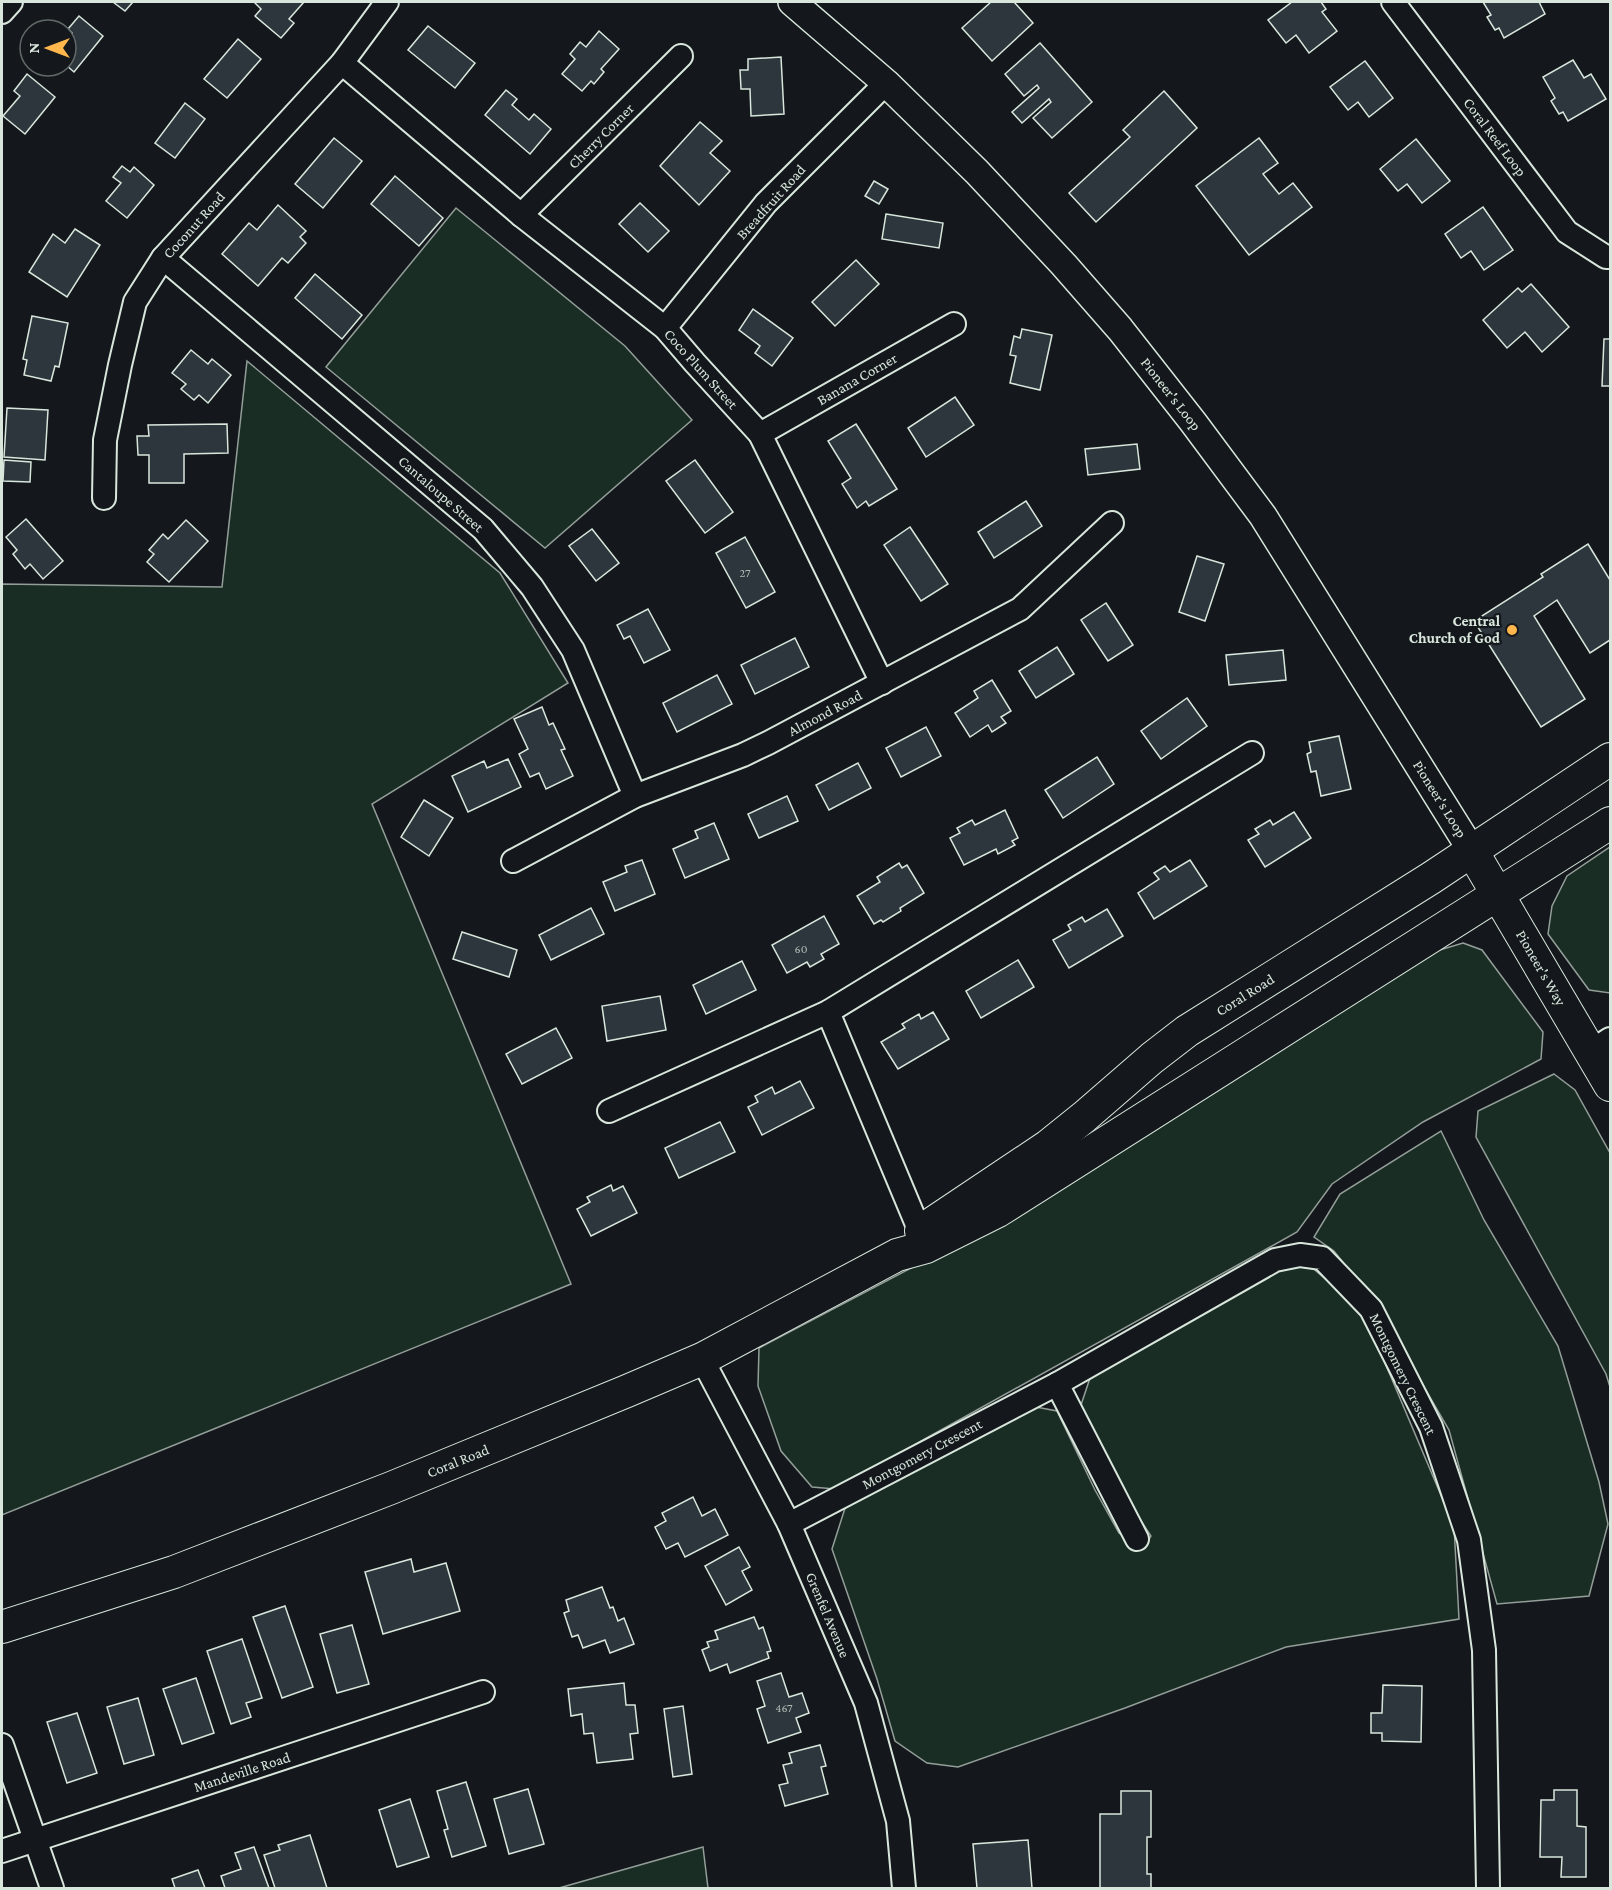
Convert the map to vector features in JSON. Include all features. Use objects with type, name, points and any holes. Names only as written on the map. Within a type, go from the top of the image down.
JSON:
[{"type":"main road","name":"Coral Road","points":[[2,1627],[174,1572],[402,1484],[702,1359],[897,1255],[923,1240],[1048,1146],[1187,1031],[1472,851],[1611,759]]},
{"type":"main road","name":"Coral Road","points":[[923,1240],[998,1210],[1611,823]]},
{"type":"main road","name":"Pioneer's Way","points":[[1472,851],[1600,1046],[1611,1085]]},
{"type":"street","points":[[2,12],[11,2]]},
{"type":"street","name":"Coconut Road","points":[[104,498],[105,440],[135,302],[163,258],[342,63],[387,2]]},
{"type":"street","name":"Pioneer's Loop","points":[[792,2],[886,83],[977,172],[1120,329],[1263,516],[1472,851]]},
{"type":"street","name":"Coral Reef Loop","points":[[1392,2],[1568,232],[1611,257]]},
{"type":"street","name":"Cherry Corner","points":[[521,215],[681,56]]},
{"type":"street","name":"Coco Plum Street","points":[[342,63],[521,215],[665,328],[760,434],[882,683]]},
{"type":"street","name":"Breadfruit Road","points":[[665,328],[766,203],[886,83]]},
{"type":"street","name":"Cantaloupe Street","points":[[163,258],[483,529],[532,586],[573,650],[635,796]]},
{"type":"street","name":"Banana Corner","points":[[760,434],[954,324]]},
{"type":"street","name":"Almond Road","points":[[513,861],[635,796],[743,755],[1020,609],[1112,523]]},
{"type":"street","points":[[609,1111],[828,1012],[1252,753]]},
{"type":"street","points":[[828,1012],[923,1240]]},
{"type":"street","name":"Montgomery Crescent","points":[[789,1524],[1057,1384],[1275,1260],[1300,1255],[1322,1258],[1371,1309],[1431,1427],[1469,1540],[1484,1650],[1488,1888]]},
{"type":"street","name":"Grenfel Avenue","points":[[702,1359],[789,1524],[866,1704],[898,1821],[904,1888]]},
{"type":"street","points":[[1057,1384],[1137,1539]]},
{"type":"street","name":"Mandeville Road","points":[[2,1851],[483,1692]]},
{"type":"street","points":[[2,1745],[52,1888]]},
{"type":"green space","points":[[456,208],[625,346],[692,420],[545,548],[326,367]]},
{"type":"green space","points":[[247,361],[500,573],[568,683],[372,804],[571,1284],[2,1515],[2,584],[222,587]]},
{"type":"green space","points":[[1610,847],[1610,993],[1589,990],[1548,934],[1552,906],[1567,876]]},
{"type":"green space","points":[[1463,943],[1482,950],[1543,1032],[1541,1059],[1423,1122],[1332,1184],[1297,1232],[835,1489],[812,1487],[781,1451],[758,1386],[759,1348],[932,1257],[1423,955]]},
{"type":"green space","points":[[1554,1074],[1575,1090],[1610,1153],[1610,1387],[1606,1374],[1476,1137],[1478,1111]]},
{"type":"green space","points":[[1441,1131],[1484,1220],[1558,1346],[1599,1482],[1608,1524],[1589,1596],[1497,1604],[1449,1430],[1376,1304],[1334,1251],[1314,1237],[1340,1194]]},
{"type":"green space","points":[[1275,1265],[1309,1265],[1342,1293],[1366,1318],[1454,1526],[1459,1619],[1286,1647],[1125,1708],[958,1767],[927,1763],[895,1741],[877,1679],[832,1549],[846,1505],[1036,1407],[1057,1411],[1095,1490],[1119,1533],[1143,1549],[1151,1536],[1114,1480],[1081,1405],[1092,1372]]},
{"type":"green space","points":[[703,1847],[708,1888],[559,1888]]},
{"type":"building","points":[[113,2],[133,2],[125,11]]},
{"type":"building","points":[[304,2],[289,19],[294,23],[281,38],[255,16],[261,9],[255,3]]},
{"type":"building","points":[[991,2],[1014,2],[1033,23],[992,61],[962,28]]},
{"type":"building","points":[[1292,2],[1321,2],[1326,9],[1322,12],[1337,31],[1309,53],[1296,35],[1286,43],[1268,20]]},
{"type":"building","points":[[1483,2],[1539,2],[1545,14],[1504,38],[1499,28],[1495,30],[1487,17],[1491,15]]},
{"type":"building","points":[[79,16],[103,36],[78,67],[78,18]]},
{"type":"building","points":[[428,26],[475,63],[455,88],[408,50]]},
{"type":"building","points":[[599,31],[619,49],[601,69],[604,72],[594,84],[591,81],[582,91],[562,74],[575,59],[570,54],[580,42],[586,47]]},
{"type":"building","points":[[238,39],[261,59],[227,98],[204,79]]},
{"type":"building","points":[[1040,43],[1092,102],[1052,138],[1033,118],[1051,102],[1049,99],[1022,123],[1012,112],[1039,88],[1037,85],[1024,96],[1005,74]]},
{"type":"building","points":[[781,57],[784,114],[751,116],[750,89],[741,89],[740,70],[748,70],[748,59]]},
{"type":"building","points":[[1573,60],[1584,78],[1591,74],[1606,99],[1568,121],[1563,112],[1559,114],[1551,101],[1555,98],[1543,77]]},
{"type":"building","points":[[1365,61],[1393,98],[1369,117],[1358,102],[1348,110],[1330,87]]},
{"type":"building","points":[[24,78],[32,78],[55,97],[25,134],[3,116],[20,96],[14,91]]},
{"type":"building","points":[[506,90],[517,99],[512,105],[529,120],[534,114],[551,129],[530,154],[485,115]]},
{"type":"building","points":[[1164,91],[1197,128],[1096,222],[1069,193],[1130,137],[1123,130]]},
{"type":"building","points":[[185,103],[205,119],[175,158],[155,143]]},
{"type":"building","points":[[700,122],[722,141],[710,153],[730,171],[699,205],[660,166]]},
{"type":"building","points":[[334,138],[362,161],[323,208],[295,184]]},
{"type":"building","points":[[1259,138],[1278,163],[1263,174],[1279,194],[1293,183],[1312,207],[1249,255],[1196,186]]},
{"type":"building","points":[[1416,139],[1450,181],[1422,203],[1407,184],[1398,191],[1380,169]]},
{"type":"building","points":[[122,166],[130,172],[134,167],[154,185],[127,218],[106,201],[121,183],[113,177]]},
{"type":"building","points":[[395,176],[443,218],[419,246],[371,204]]},
{"type":"building","points":[[874,181],[888,189],[879,204],[865,196]]},
{"type":"building","points":[[640,203],[669,231],[648,252],[619,224]]},
{"type":"building","points":[[278,205],[306,231],[300,237],[306,243],[288,263],[282,258],[258,286],[222,254],[249,223],[257,230]]},
{"type":"building","points":[[1483,207],[1513,250],[1484,270],[1471,251],[1461,258],[1445,234]]},
{"type":"building","points":[[886,214],[943,223],[939,248],[882,239]]},
{"type":"building","points":[[75,229],[100,245],[67,297],[29,272],[53,234],[65,243]]},
{"type":"building","points":[[856,260],[879,284],[835,326],[812,302]]},
{"type":"building","points":[[315,274],[362,315],[342,339],[295,298]]},
{"type":"building","points":[[1531,284],[1569,327],[1542,352],[1525,332],[1507,348],[1483,320],[1518,288],[1522,292]]},
{"type":"building","points":[[753,309],[793,338],[772,366],[755,353],[760,346],[739,330]]},
{"type":"building","points":[[32,316],[68,323],[59,367],[55,366],[51,381],[24,375],[27,360],[23,359]]},
{"type":"building","points":[[1022,329],[1052,335],[1040,390],[1010,383],[1016,356],[1010,355],[1014,336],[1020,338]]},
{"type":"building","points":[[1604,339],[1610,339],[1610,386],[1602,386]]},
{"type":"building","points":[[191,350],[208,364],[212,359],[231,375],[208,403],[199,395],[194,400],[181,389],[186,384],[172,373]]},
{"type":"building","points":[[955,397],[974,425],[926,457],[908,428]]},
{"type":"building","points":[[7,408],[48,410],[45,460],[4,457]]},
{"type":"building","points":[[227,424],[228,453],[184,454],[184,483],[149,483],[149,455],[138,455],[137,436],[149,436],[148,425]]},
{"type":"building","points":[[856,424],[897,489],[869,506],[866,501],[857,508],[842,484],[851,478],[828,441]]},
{"type":"building","points":[[1137,444],[1140,469],[1088,475],[1085,449]]},
{"type":"building","points":[[4,460],[31,462],[30,482],[3,481]]},
{"type":"building","points":[[695,460],[733,512],[705,533],[666,481]]},
{"type":"building","points":[[1026,501],[1042,526],[994,558],[978,532]]},
{"type":"building","points":[[26,519],[63,561],[43,579],[30,564],[25,569],[13,554],[17,550],[6,537]]},
{"type":"building","points":[[186,520],[208,541],[169,582],[147,562],[154,554],[149,550],[163,534],[168,539]]},
{"type":"building","points":[[910,527],[948,584],[921,601],[884,545]]},
{"type":"building","points":[[592,529],[619,563],[596,581],[569,546]]},
{"type":"building","points":[[745,537],[775,592],[746,608],[716,553]]},
{"type":"building","name":"Central Church of God","points":[[1588,544],[1610,580],[1610,640],[1590,653],[1557,600],[1534,616],[1585,699],[1541,727],[1474,621],[1543,577],[1541,574]]},
{"type":"building","points":[[1197,556],[1224,564],[1205,621],[1179,612]]},
{"type":"building","points":[[1106,603],[1133,645],[1108,661],[1081,620]]},
{"type":"building","points":[[648,609],[670,650],[644,663],[630,636],[624,639],[617,625]]},
{"type":"building","points":[[795,638],[809,667],[755,694],[741,665]]},
{"type":"building","points":[[1057,647],[1074,674],[1036,698],[1019,671]]},
{"type":"building","points":[[1283,650],[1286,680],[1229,685],[1226,655]]},
{"type":"building","points":[[717,675],[732,704],[677,732],[663,703]]},
{"type":"building","points":[[992,680],[1011,711],[1001,717],[1006,723],[992,732],[988,725],[970,737],[955,713],[978,698],[974,691]]},
{"type":"building","points":[[1187,698],[1207,726],[1161,759],[1141,731]]},
{"type":"building","points":[[542,707],[549,725],[553,723],[565,749],[561,750],[573,776],[546,789],[539,773],[530,777],[519,754],[528,749],[514,719]]},
{"type":"building","points":[[926,727],[941,756],[901,777],[886,748]]},
{"type":"building","points":[[1339,736],[1351,789],[1321,796],[1316,771],[1311,772],[1307,754],[1311,752],[1309,742]]},
{"type":"building","points":[[1097,757],[1114,784],[1063,818],[1045,790]]},
{"type":"building","points":[[508,759],[521,787],[468,812],[452,776],[484,761],[487,768]]},
{"type":"building","points":[[858,763],[871,788],[829,810],[816,785]]},
{"type":"building","points":[[787,796],[798,821],[759,838],[748,814]]},
{"type":"building","points":[[424,800],[453,818],[429,856],[401,837]]},
{"type":"building","points":[[1005,810],[1018,838],[1012,841],[1015,845],[998,854],[996,849],[964,865],[950,838],[960,833],[957,828],[972,820],[975,825]]},
{"type":"building","points":[[1294,812],[1311,838],[1265,867],[1248,840],[1259,834],[1255,829],[1270,820],[1273,825]]},
{"type":"building","points":[[714,823],[729,859],[685,878],[673,849],[698,838],[695,831]]},
{"type":"building","points":[[642,860],[655,894],[615,911],[603,882],[627,872],[625,866]]},
{"type":"building","points":[[1190,860],[1207,886],[1154,919],[1138,893],[1159,879],[1154,873],[1165,866],[1170,872]]},
{"type":"building","points":[[899,863],[902,868],[907,865],[924,893],[900,908],[901,911],[883,922],[881,920],[874,924],[857,896],[880,882],[877,877]]},
{"type":"building","points":[[591,908],[604,934],[551,960],[539,935]]},
{"type":"building","points":[[1107,909],[1123,936],[1069,968],[1053,940],[1071,930],[1068,925],[1082,917],[1085,922]]},
{"type":"building","points":[[824,916],[839,944],[821,954],[824,959],[810,967],[807,962],[787,973],[772,945]]},
{"type":"building","points":[[462,932],[517,950],[509,977],[453,959]]},
{"type":"building","points":[[1018,960],[1034,987],[981,1018],[966,991]]},
{"type":"building","points":[[742,961],[756,990],[706,1014],[693,985]]},
{"type":"building","points":[[660,996],[666,1030],[607,1041],[602,1006]]},
{"type":"building","points":[[933,1012],[949,1039],[898,1069],[881,1042],[905,1028],[902,1024],[919,1014],[921,1019]]},
{"type":"building","points":[[556,1028],[572,1058],[522,1084],[506,1054]]},
{"type":"building","points":[[800,1081],[814,1108],[762,1135],[748,1107],[758,1102],[755,1096],[772,1087],[775,1094]]},
{"type":"building","points":[[720,1122],[735,1152],[679,1178],[665,1148]]},
{"type":"building","points":[[611,1185],[613,1191],[623,1186],[637,1213],[591,1236],[577,1209],[590,1202],[587,1197]]},
{"type":"building","points":[[693,1497],[702,1516],[715,1509],[728,1535],[685,1557],[678,1543],[666,1549],[655,1527],[666,1521],[662,1513]]},
{"type":"building","points":[[739,1547],[750,1567],[742,1571],[752,1590],[726,1605],[705,1566]]},
{"type":"building","points":[[411,1559],[414,1572],[446,1563],[460,1611],[383,1634],[365,1572]]},
{"type":"building","points":[[602,1587],[618,1621],[624,1618],[634,1644],[610,1653],[605,1640],[583,1648],[578,1635],[572,1637],[564,1613],[569,1611],[566,1600]]},
{"type":"building","points":[[285,1606],[313,1687],[282,1698],[253,1617]]},
{"type":"building","points":[[754,1617],[759,1629],[763,1627],[771,1651],[767,1652],[769,1658],[730,1673],[727,1664],[710,1671],[702,1650],[709,1647],[707,1642],[718,1639],[715,1631]]},
{"type":"building","points":[[352,1625],[369,1684],[337,1693],[320,1634]]},
{"type":"building","points":[[242,1639],[262,1698],[246,1703],[251,1717],[231,1724],[207,1651]]},
{"type":"building","points":[[781,1673],[789,1697],[802,1693],[809,1713],[796,1718],[801,1732],[768,1743],[757,1709],[765,1706],[757,1681]]},
{"type":"building","points":[[196,1678],[214,1733],[182,1744],[163,1689]]},
{"type":"building","points":[[624,1683],[626,1705],[635,1705],[638,1733],[630,1734],[633,1759],[597,1763],[593,1733],[584,1734],[582,1714],[571,1716],[568,1689]]},
{"type":"building","points":[[1383,1685],[1422,1686],[1421,1742],[1382,1741],[1382,1733],[1371,1733],[1371,1713],[1382,1713]]},
{"type":"building","points":[[138,1698],[154,1755],[124,1764],[107,1707]]},
{"type":"building","points":[[683,1706],[692,1774],[673,1777],[664,1709]]},
{"type":"building","points":[[77,1713],[97,1773],[67,1783],[47,1722]]},
{"type":"building","points":[[820,1745],[826,1766],[821,1767],[828,1794],[785,1806],[779,1785],[788,1783],[783,1765],[792,1763],[789,1753]]},
{"type":"building","points":[[466,1782],[486,1846],[452,1857],[444,1830],[448,1829],[437,1791]]},
{"type":"building","points":[[528,1789],[544,1844],[509,1854],[494,1799]]},
{"type":"building","points":[[1554,1790],[1577,1790],[1577,1826],[1586,1827],[1586,1877],[1561,1877],[1562,1857],[1540,1857],[1541,1800],[1554,1800]]},
{"type":"building","points":[[1121,1791],[1151,1791],[1151,1837],[1147,1837],[1147,1874],[1151,1874],[1151,1888],[1100,1888],[1100,1814],[1121,1814]]},
{"type":"building","points":[[410,1799],[429,1857],[397,1867],[379,1810]]},
{"type":"building","points":[[310,1835],[327,1888],[275,1888],[264,1855],[280,1850],[278,1845]]},
{"type":"building","points":[[1028,1840],[1032,1888],[977,1888],[973,1844]]},
{"type":"building","points":[[254,1847],[269,1888],[225,1888],[221,1876],[241,1869],[235,1853]]},
{"type":"building","points":[[198,1870],[205,1888],[175,1888],[172,1879]]},
{"type":"place","name":"Central Church of God","points":[[1512,630]]}]
